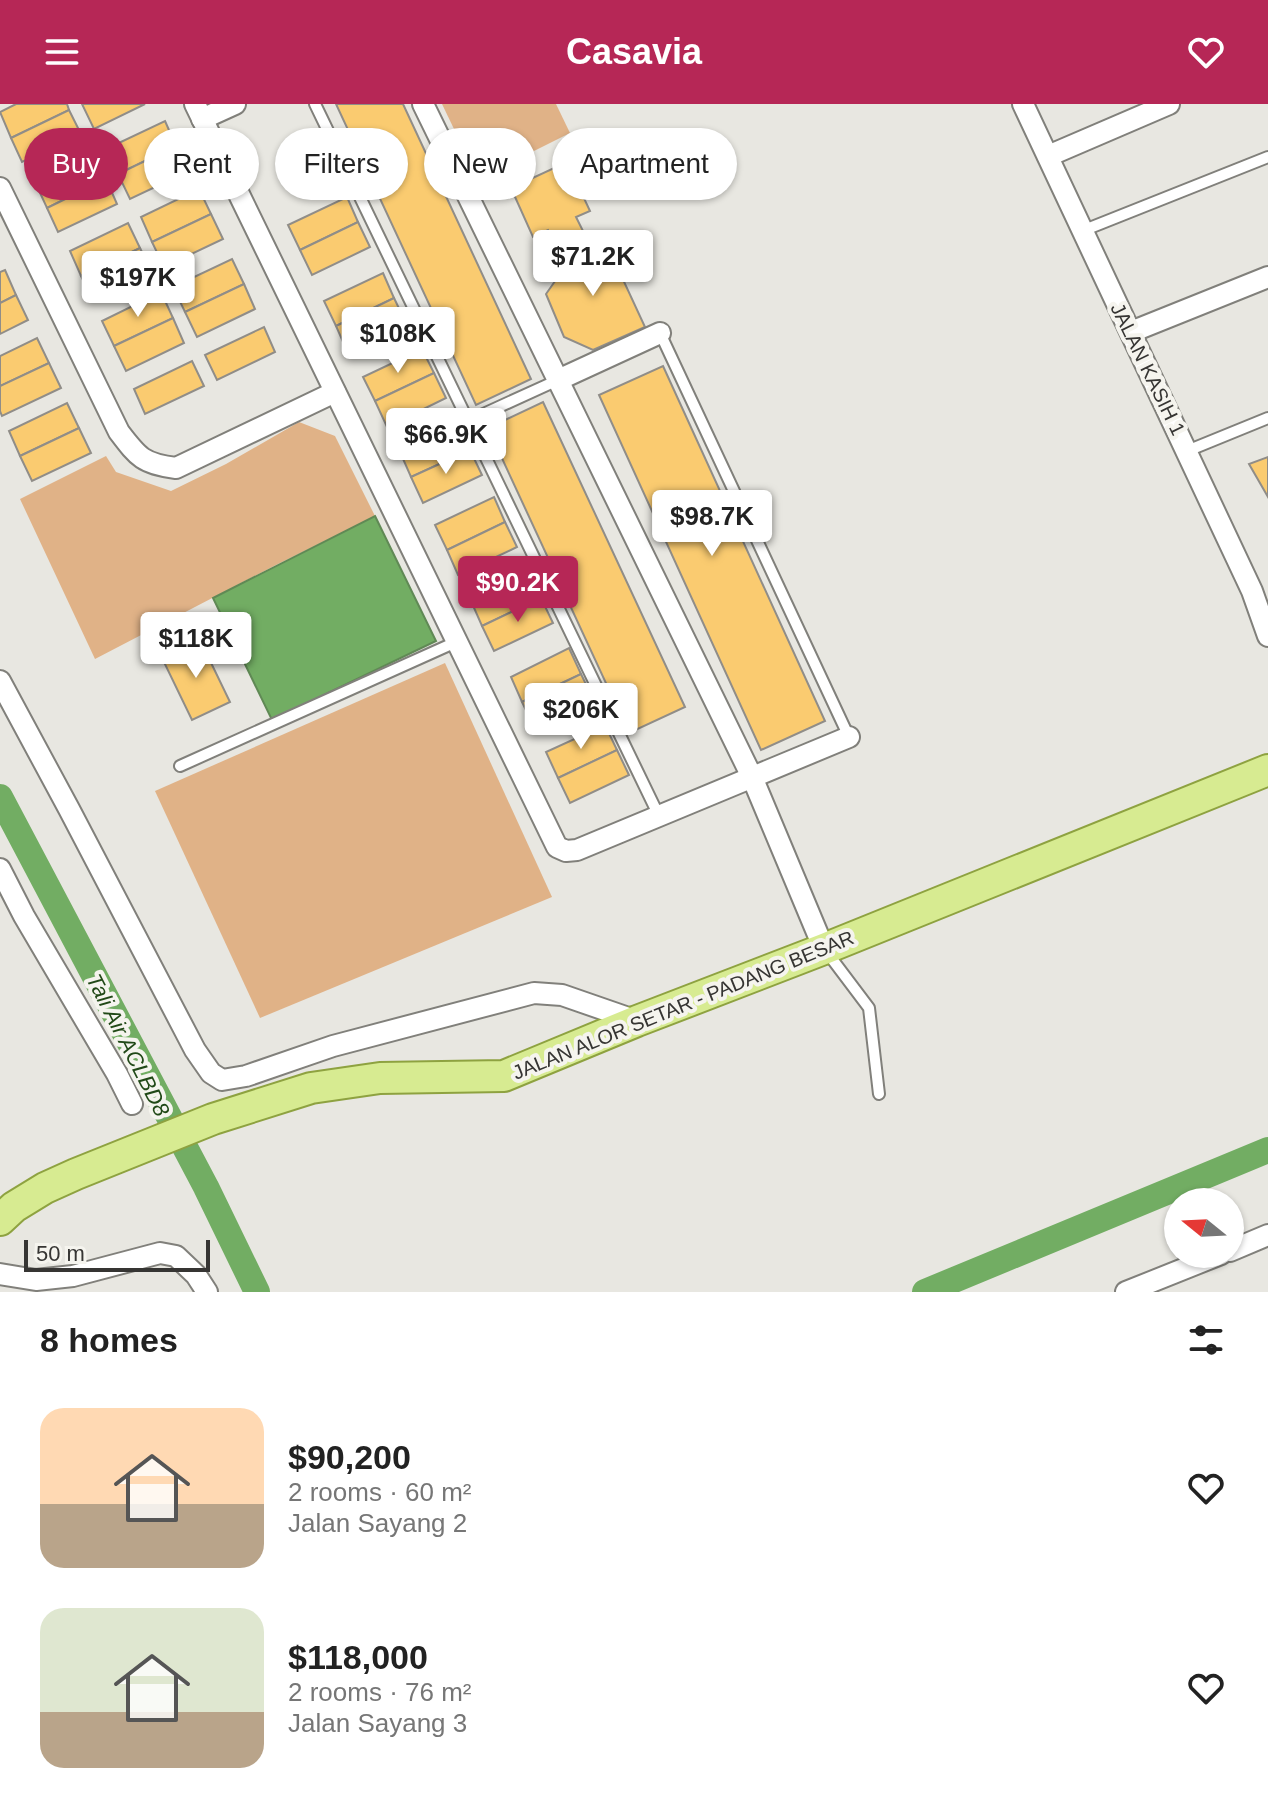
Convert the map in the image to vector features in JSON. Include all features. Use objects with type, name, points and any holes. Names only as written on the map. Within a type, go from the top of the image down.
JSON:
[{"type":"main road","name":"JALAN ALOR SETAR - PADANG BESAR","points":[[0,1220],[14,1207],[45,1188],[213,1119],[311,1088],[380,1078],[504,1076],[1268,770]]},
{"type":"street","points":[[235,104],[199,112],[557,847],[566,851],[577,850],[849,737]]},
{"type":"street","points":[[423,104],[752,777],[824,949]]},
{"type":"street","name":"JALAN KASIH 1","points":[[1023,104],[1187,451],[1260,588],[1268,636]]},
{"type":"street","points":[[1048,156],[1169,104]]},
{"type":"street","points":[[0,188],[119,432],[135,452],[153,465],[176,468],[335,392]]},
{"type":"street","points":[[1131,332],[1268,277]]},
{"type":"street","points":[[558,380],[660,333]]},
{"type":"street","points":[[0,681],[195,1050],[211,1073],[222,1080],[246,1076],[333,1046],[534,993],[562,995],[637,1021]]},
{"type":"street","points":[[0,869],[132,1104]]},
{"type":"street","points":[[1244,1245],[1268,1235]]},
{"type":"street","points":[[0,1274],[36,1280],[73,1276],[160,1253],[176,1256],[196,1275],[207,1292]]},
{"type":"street","points":[[1126,1292],[1186,1268]]},
{"type":"lane","points":[[315,104],[659,816]]},
{"type":"lane","points":[[1082,231],[1268,157]]},
{"type":"lane","points":[[660,333],[849,737]]},
{"type":"lane","points":[[468,421],[558,380]]},
{"type":"lane","points":[[1187,451],[1268,418]]},
{"type":"lane","points":[[180,766],[456,642]]},
{"type":"lane","points":[[824,949],[869,1008],[879,1094]]},
{"type":"shaded area","points":[[442,104],[556,104],[568,128],[552,128],[552,142],[536,150],[536,128],[454,128]]},
{"type":"shaded area","points":[[299,422],[335,436],[375,516],[95,659],[20,499],[106,456],[116,472],[171,491]]},
{"type":"shaded area","points":[[375,516],[436,641],[272,720],[213,598]]},
{"type":"shaded area","points":[[445,663],[552,897],[260,1018],[155,791]]},
{"type":"building","points":[[16,104],[67,104],[69,110],[32,128],[24,128],[24,132],[11,138],[0,112]]},
{"type":"building","points":[[82,104],[145,104],[96,128]]},
{"type":"building","points":[[336,104],[403,104],[424,149],[424,200],[448,200],[531,379],[476,405],[381,200],[408,200],[408,128],[347,128]]},
{"type":"building","points":[[69,110],[78,128],[32,128]]},
{"type":"building","points":[[165,121],[168,128],[150,128]]},
{"type":"building","points":[[144,131],[144,161],[128,169],[128,139]]},
{"type":"building","points":[[24,132],[24,161],[22,162],[11,138]]},
{"type":"building","points":[[144,161],[144,192],[130,199],[128,195],[128,169]]},
{"type":"building","points":[[552,169],[552,200],[585,200],[590,211],[576,217],[583,231],[555,243],[548,230],[533,237],[516,200],[536,200],[536,176]]},
{"type":"building","points":[[43,200],[63,200],[47,208]]},
{"type":"building","points":[[63,200],[115,200],[117,204],[58,232],[47,208]]},
{"type":"building","points":[[176,200],[204,200],[211,214],[152,242],[141,217]]},
{"type":"building","points":[[341,200],[348,200],[358,222],[300,250],[288,225]]},
{"type":"building","points":[[211,214],[223,239],[164,267],[152,242]]},
{"type":"building","points":[[358,222],[370,247],[312,275],[300,250]]},
{"type":"building","points":[[128,223],[140,248],[81,276],[70,251]]},
{"type":"building","points":[[601,232],[645,327],[593,350],[564,337],[546,294],[586,237]]},
{"type":"building","points":[[140,248],[152,273],[93,301],[81,276]]},
{"type":"building","points":[[232,259],[244,284],[185,312],[173,287]]},
{"type":"building","points":[[5,270],[16,295],[0,303],[0,272]]},
{"type":"building","points":[[383,273],[394,298],[336,326],[324,301]]},
{"type":"building","points":[[244,284],[255,309],[197,337],[185,312]]},
{"type":"building","points":[[161,292],[173,318],[114,346],[102,321]]},
{"type":"building","points":[[16,295],[28,320],[0,334],[0,303]]},
{"type":"building","points":[[394,298],[406,323],[347,351],[336,326]]},
{"type":"building","points":[[173,318],[184,343],[126,371],[114,346]]},
{"type":"building","points":[[264,327],[275,352],[217,380],[205,355]]},
{"type":"building","points":[[37,338],[49,363],[0,386],[0,356]]},
{"type":"building","points":[[422,349],[434,373],[375,401],[363,377]]},
{"type":"building","points":[[192,361],[204,386],[145,414],[134,389]]},
{"type":"building","points":[[49,363],[61,388],[2,416],[0,386]]},
{"type":"building","points":[[663,366],[825,721],[761,750],[599,395]]},
{"type":"building","points":[[434,373],[446,398],[387,427],[375,401]]},
{"type":"building","points":[[543,402],[685,707],[629,733],[488,428]]},
{"type":"building","points":[[67,403],[79,428],[20,456],[9,431]]},
{"type":"building","points":[[458,424],[470,450],[411,477],[400,452]]},
{"type":"building","points":[[79,428],[91,453],[32,481],[20,456]]},
{"type":"building","points":[[470,450],[482,475],[423,503],[411,477]]},
{"type":"building","points":[[1268,457],[1268,497],[1249,464]]},
{"type":"building","points":[[494,497],[505,522],[447,550],[435,525]]},
{"type":"building","points":[[505,522],[517,547],[458,575],[447,550]]},
{"type":"building","points":[[529,573],[541,598],[482,626],[471,601]]},
{"type":"building","points":[[541,598],[553,623],[494,651],[482,626]]},
{"type":"building","points":[[200,640],[230,702],[192,720],[162,658]]},
{"type":"building","points":[[569,648],[581,674],[522,702],[511,677]]},
{"type":"building","points":[[581,674],[593,699],[534,727],[522,702]]},
{"type":"building","points":[[605,725],[617,750],[558,778],[546,752]]},
{"type":"building","points":[[617,750],[629,775],[570,803],[558,778]]},
{"type":"waterway","name":"Tali Air ACLBD8","points":[[0,797],[206,1187],[257,1292]]},
{"type":"waterway","points":[[925,1292],[1268,1150]]}]
